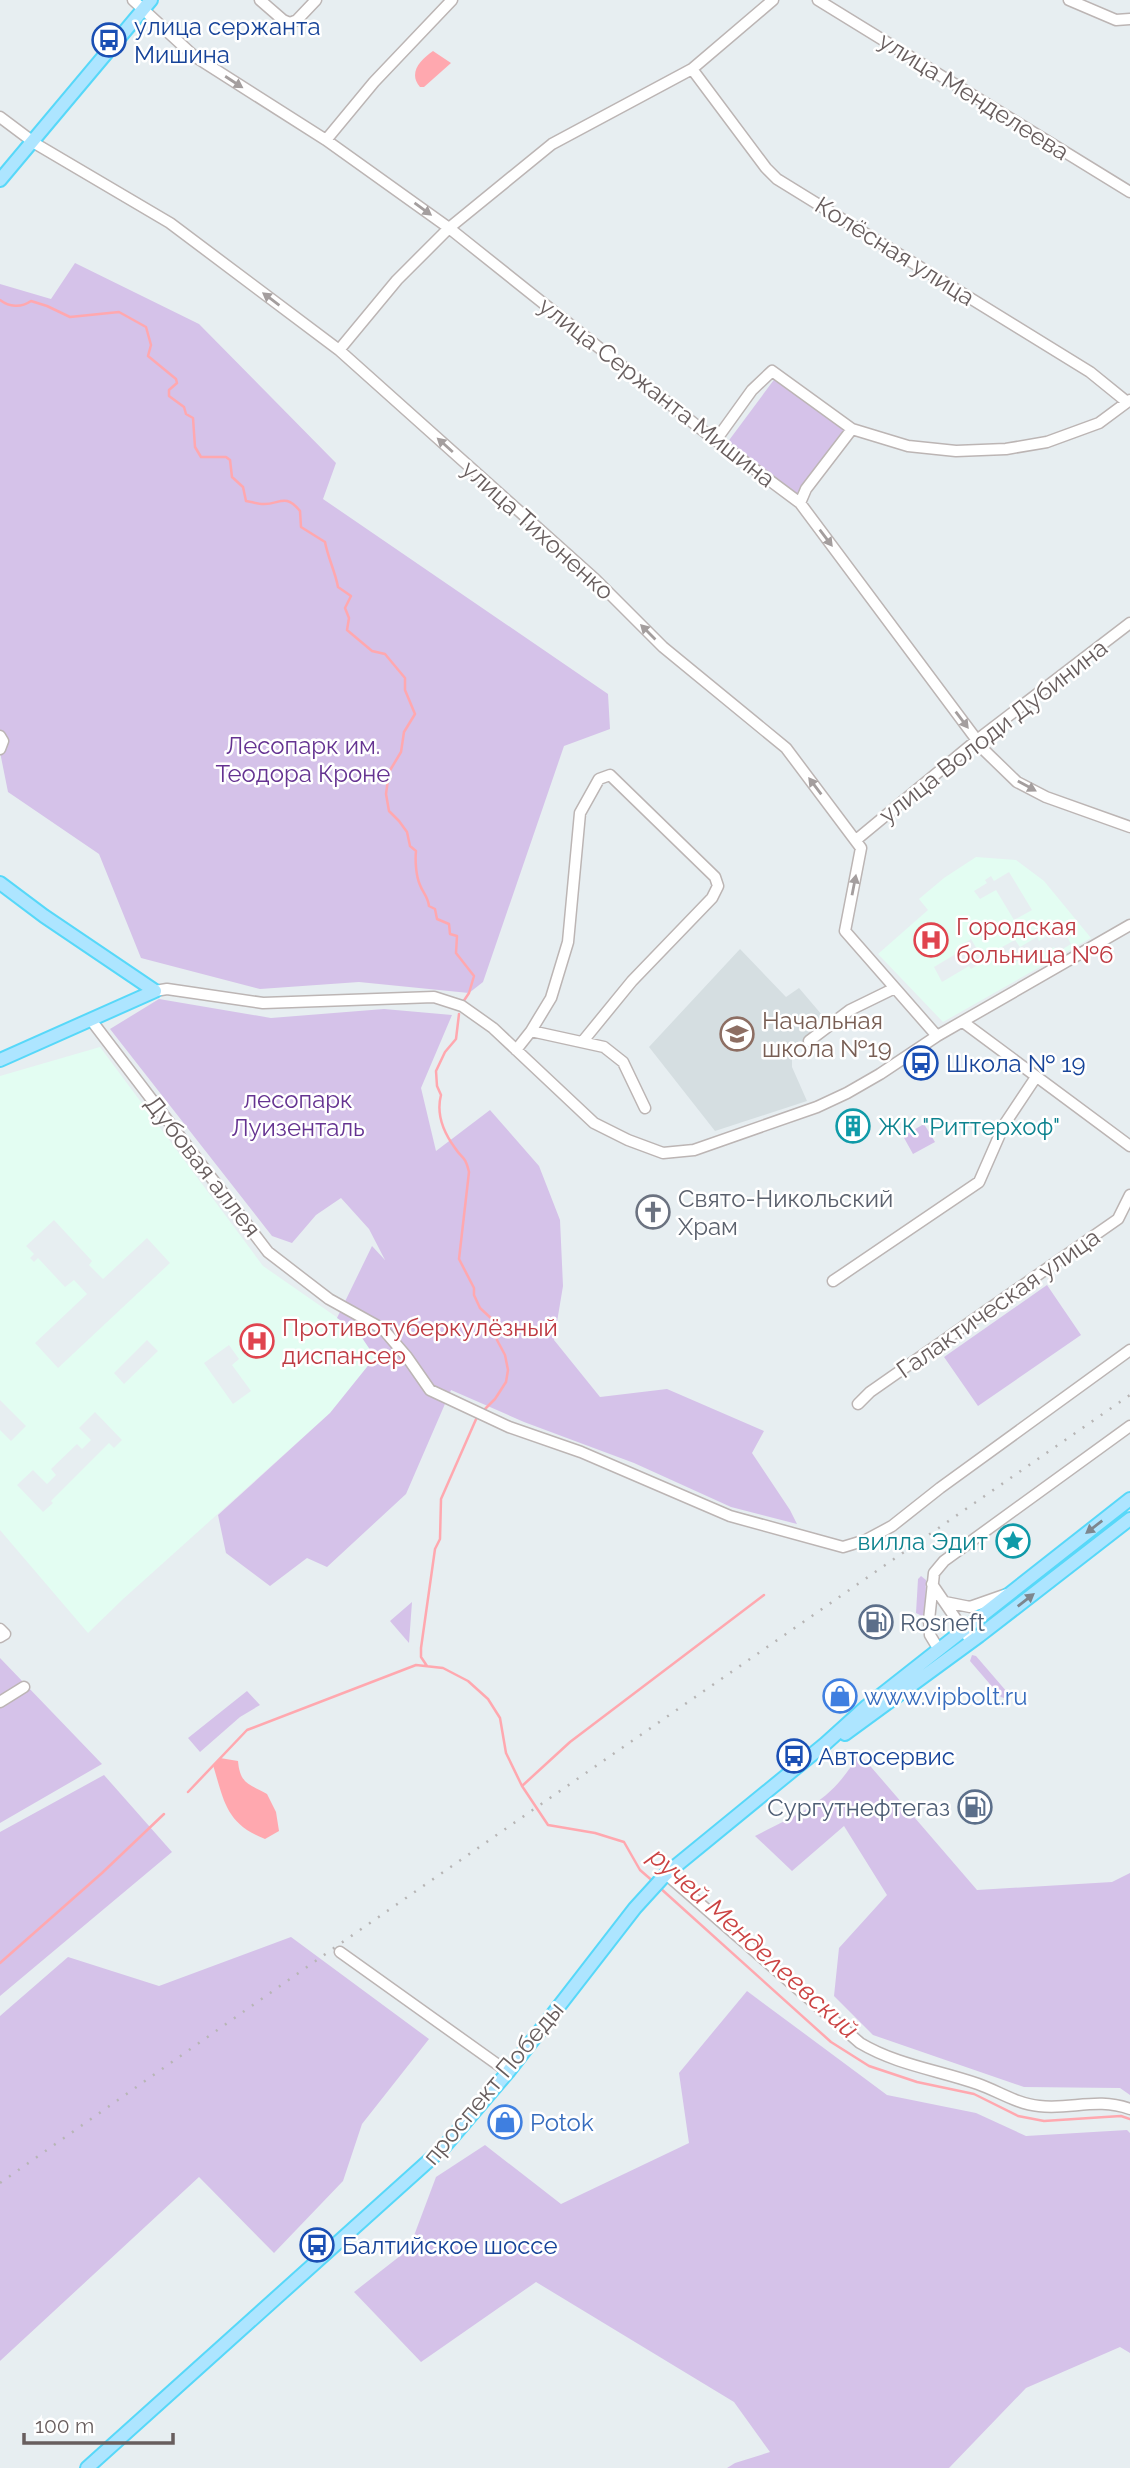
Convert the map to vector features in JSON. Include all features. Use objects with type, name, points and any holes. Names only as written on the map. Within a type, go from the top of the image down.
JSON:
[{"type":"main road","points":[[0,180],[147,4]]},
{"type":"main road","points":[[0,883],[155,991]]},
{"type":"main road","points":[[0,1060],[155,991]]},
{"type":"main road","name":"проспект Победы","points":[[87,2468],[444,2147],[508,2072],[666,1874],[825,1744],[867,1706],[939,1650],[968,1636],[1012,1593],[1130,1499]]},
{"type":"main road","name":"проспект Победы","points":[[825,1744],[843,1735],[968,1636],[1130,1519]]},
{"type":"street","name":"улица Сержанта Мишина","points":[[133,0],[147,4],[194,56],[326,140],[449,228],[716,440],[800,503],[977,740],[1017,782],[1046,797],[1130,827]]},
{"type":"street","points":[[260,0],[290,23],[297,20],[316,0]]},
{"type":"street","points":[[326,140],[374,82],[452,0]]},
{"type":"street","points":[[339,350],[397,280],[449,228],[552,144],[692,69],[773,0]]},
{"type":"street","name":"улица Менделеева","points":[[818,0],[1130,192]]},
{"type":"street","points":[[1069,0],[1116,20],[1130,19]]},
{"type":"street","name":"Колёсная улица","points":[[692,69],[777,179],[1090,372],[1129,401]]},
{"type":"street","name":"улица Тихоненко","points":[[0,117],[32,141],[170,223],[339,350],[595,579],[663,647],[786,748],[856,840]]},
{"type":"street","points":[[716,440],[752,390],[772,371],[852,429],[908,446],[956,451],[1006,449],[1047,442],[1099,423],[1129,401]]},
{"type":"street","points":[[800,503],[806,489],[852,429]]},
{"type":"street","name":"улица Володи Дубинина","points":[[856,840],[977,740],[1130,623]]},
{"type":"street","points":[[0,736],[3,741],[0,749]]},
{"type":"street","points":[[516,1050],[551,998],[568,942],[580,813],[599,779],[610,775],[715,877],[718,886],[712,898],[632,981],[583,1041]]},
{"type":"street","points":[[856,840],[861,848],[845,931],[937,1036]]},
{"type":"street","points":[[155,991],[167,989],[263,1003],[434,997],[462,1006],[493,1028],[594,1123],[663,1153],[694,1150],[817,1107],[880,1074],[937,1036],[1130,925]]},
{"type":"street","points":[[809,1041],[850,1010],[895,988]]},
{"type":"street","name":"Дубовая аллея","points":[[90,1020],[268,1251],[329,1298],[383,1329],[430,1390],[486,1416],[581,1452],[730,1516],[843,1547],[866,1540],[892,1526],[1130,1350]]},
{"type":"street","points":[[963,1022],[1130,1146]]},
{"type":"street","points":[[531,1031],[604,1047],[622,1062],[645,1108]]},
{"type":"street","points":[[833,1281],[979,1182],[1004,1125],[1037,1077]]},
{"type":"street","name":"Галактическая улица","points":[[858,1404],[880,1385],[1118,1219],[1130,1195]]},
{"type":"street","points":[[939,1650],[930,1635],[932,1584],[934,1573],[944,1561],[1130,1426]]},
{"type":"street","points":[[932,1584],[968,1636]]},
{"type":"street","points":[[945,1602],[970,1608],[1012,1593]]},
{"type":"street","points":[[0,1702],[23,1687]]},
{"type":"street","points":[[666,1874],[860,2043],[871,2049],[897,2062],[977,2084],[1022,2103],[1040,2107],[1112,2103],[1130,2109]]},
{"type":"street","points":[[341,1952],[508,2072]]},
{"type":"shaded area","points":[[433,51],[451,63],[424,87],[420,87],[415,72],[424,58]]},
{"type":"shaded area","name":"Городская больница №6","points":[[976,857],[1016,860],[1044,881],[1091,938],[943,1022],[878,954],[928,910],[919,899]],"holes":[[[1009,872],[1032,910],[1014,920],[996,890],[980,899],[974,891],[987,883],[985,880],[991,876],[994,881]],[[1062,927],[1071,944],[1058,952],[1054,947],[1026,963],[1023,958],[1012,964],[1002,947],[1015,940],[1020,947],[1037,937],[1039,941]],[[971,939],[984,961],[971,969],[969,966],[942,982],[934,967],[959,952],[957,948]]]},
{"type":"shaded area","name":"Начальная школа №19","points":[[740,949],[786,997],[799,988],[828,1022],[792,1052],[792,1067],[807,1101],[715,1131],[649,1047]]},
{"type":"shaded area","name":"Противотуберкулёзный диспансер","points":[[100,1047],[263,1266],[358,1332],[376,1356],[330,1413],[88,1633],[0,1530],[0,1430],[11,1441],[26,1426],[0,1400],[0,1076]],"holes":[[[54,1220],[92,1261],[89,1265],[103,1279],[147,1238],[170,1263],[58,1368],[35,1343],[87,1294],[74,1280],[65,1287],[38,1258],[34,1262],[30,1258],[34,1254],[26,1246]],[[147,1340],[158,1351],[124,1384],[114,1373]],[[229,1345],[239,1359],[232,1365],[251,1391],[233,1404],[204,1363]],[[95,1412],[122,1440],[114,1448],[109,1443],[43,1512],[17,1485],[33,1470],[47,1484],[56,1475],[51,1469],[77,1444],[82,1449],[91,1440],[79,1428]]]},
{"type":"shaded area","points":[[220,1758],[238,1761],[243,1779],[267,1794],[276,1812],[279,1831],[265,1839],[252,1833],[234,1818],[224,1800],[213,1765]]},
{"type":"green space","name":"Лесопарк им. Теодора Кроне","points":[[75,263],[199,324],[336,463],[323,499],[608,694],[610,729],[564,746],[483,982],[469,993],[359,982],[260,989],[141,958],[99,854],[8,792],[0,752],[0,284],[51,299]]},
{"type":"green space","points":[[776,377],[845,428],[797,494],[727,443]]},
{"type":"green space","name":"лесопарк Луизенталь","points":[[159,999],[271,1018],[384,1009],[452,1015],[421,1088],[436,1151],[490,1110],[539,1166],[560,1220],[563,1286],[554,1340],[600,1397],[667,1389],[764,1431],[752,1453],[797,1524],[731,1507],[634,1463],[524,1422],[451,1390],[406,1494],[327,1567],[307,1558],[270,1586],[226,1553],[218,1515],[330,1413],[375,1357],[358,1332],[337,1318],[372,1246],[385,1260],[369,1229],[341,1198],[316,1215],[292,1243],[272,1236],[110,1029]]},
{"type":"green space","points":[[924,1124],[935,1142],[913,1154],[903,1136]]},
{"type":"green space","points":[[1047,1285],[1081,1335],[978,1406],[944,1357]]},
{"type":"green space","points":[[921,1576],[926,1580],[925,1614],[922,1616],[916,1613],[918,1579]]},
{"type":"green space","points":[[412,1602],[409,1643],[390,1621]]},
{"type":"green space","points":[[972,1655],[976,1656],[1007,1692],[1004,1698],[970,1661]]},
{"type":"green space","points":[[0,1658],[102,1764],[0,1823]]},
{"type":"green space","points":[[247,1691],[260,1705],[240,1717],[200,1752],[188,1738]]},
{"type":"green space","points":[[859,1753],[977,1890],[1112,1882],[1130,1873],[1130,2095],[1120,2088],[1024,2087],[873,2035],[834,1996],[839,1948],[887,1895],[844,1826],[792,1871],[755,1836],[802,1812],[827,1794]]},
{"type":"green space","points":[[104,1775],[172,1852],[0,1996],[0,1832]]},
{"type":"green space","points":[[291,1937],[429,2039],[362,2124],[343,2181],[274,2253],[199,2177],[0,2361],[0,2016],[68,1957],[159,1986]]},
{"type":"green space","points":[[747,1991],[887,2095],[976,2113],[1026,2136],[1127,2130],[1130,2133],[1130,2353],[1120,2347],[1026,2388],[949,2468],[727,2468],[770,2452],[734,2402],[536,2282],[421,2362],[354,2292],[409,2249],[436,2177],[485,2145],[561,2204],[689,2143],[679,2073]]},
{"type":"waterway","points":[[0,300],[15,306],[31,301],[70,317],[119,312],[146,327],[151,345],[148,356],[176,379],[177,383],[169,390],[169,396],[193,418],[195,447],[201,457],[226,457],[230,460],[232,477],[243,487],[246,501],[263,504],[290,502],[300,511],[301,527],[325,542],[338,587],[351,596],[345,608],[349,618],[347,630],[372,651],[385,654],[405,678],[405,690],[415,714],[404,732],[401,752],[389,772],[386,794],[389,811],[407,832],[410,846],[416,851],[418,877],[429,906],[435,909],[437,919],[449,924],[450,934],[457,936],[456,953],[474,976],[463,1002]]},
{"type":"waterway","points":[[459,1014],[456,1039],[445,1052],[436,1071],[444,1130],[465,1160],[469,1172],[459,1259],[474,1288],[480,1308],[493,1320],[508,1370],[506,1382],[482,1412]]},
{"type":"waterway","points":[[427,1666],[421,1657],[421,1648],[435,1549],[440,1539],[441,1499],[477,1417]]},
{"type":"waterway","points":[[522,1786],[570,1742],[764,1595]]},
{"type":"waterway","name":"ручей Менделеевский","points":[[188,1792],[247,1730],[416,1665],[443,1668],[468,1681],[488,1699],[500,1718],[506,1753],[522,1786],[548,1825],[595,1833],[624,1842],[640,1870],[655,1883]]},
{"type":"waterway","name":"ручей Менделеевский","points":[[0,1963],[164,1814]]},
{"type":"waterway","name":"ручей Менделеевский","points":[[659,1887],[831,2042],[869,2066],[917,2082],[974,2094],[1018,2116],[1044,2121],[1121,2116],[1130,2119]]},
{"type":"railway","points":[[0,2183],[1130,1395]]},
{"type":"place","name":"улица cержанта Мишина","points":[[109,40]]},
{"type":"place","name":"Городская больница №6","points":[[931,940]]},
{"type":"place","name":"Начальная школа №19","points":[[737,1034]]},
{"type":"place","name":"Школа № 19","points":[[921,1063]]},
{"type":"place","name":"ЖК \"Риттерхоф\"","points":[[853,1126]]},
{"type":"place","name":"Свято-Никольский Храм","points":[[653,1212]]},
{"type":"place","name":"Противотуберкулёзный диспансер","points":[[257,1341]]},
{"type":"place","name":"вилла Эдит","points":[[1013,1541]]},
{"type":"place","name":"Rosneft","points":[[876,1622]]},
{"type":"place","name":"www.vipbolt.ru","points":[[840,1696]]},
{"type":"place","name":"Автосервис","points":[[794,1756]]},
{"type":"place","name":"Сургутнефтегаз","points":[[975,1807]]},
{"type":"place","name":"Potok","points":[[505,2122]]},
{"type":"place","name":"Балтийское шоссе","points":[[317,2245]]}]
